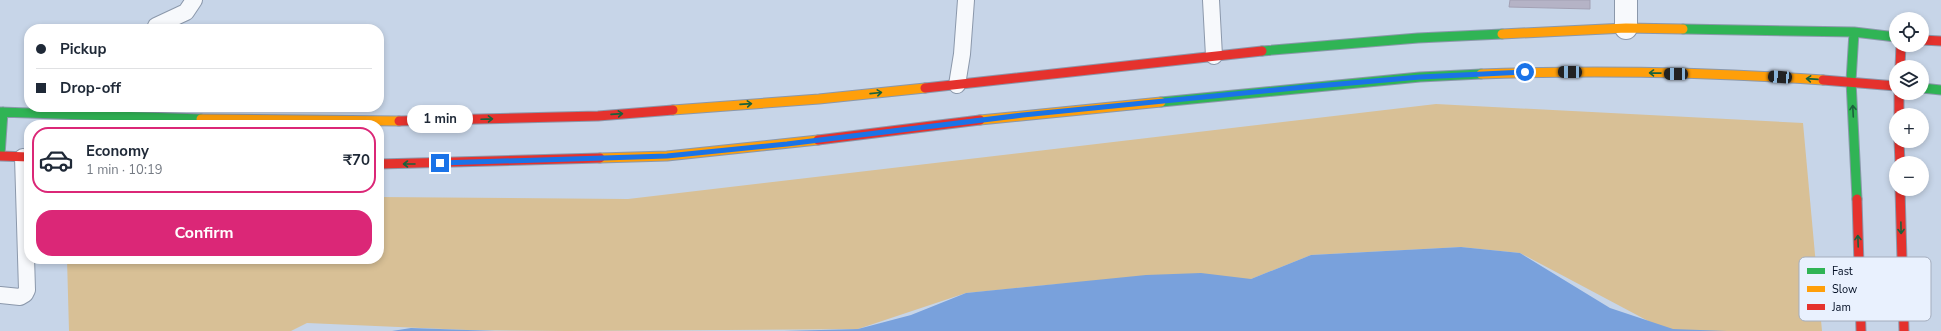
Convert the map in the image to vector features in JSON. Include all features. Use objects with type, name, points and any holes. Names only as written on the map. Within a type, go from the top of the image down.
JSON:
[{"type":"street","points":[[1626,0],[1626,28]]},
{"type":"street","points":[[384,121],[590,116],[819,99],[1214,56],[1418,38],[1626,28],[1854,32],[1889,36]]},
{"type":"street","points":[[1854,32],[1851,81],[1858,257]]},
{"type":"street","points":[[1929,41],[1941,42]]},
{"type":"street","points":[[384,164],[667,156],[787,144],[1023,115],[1420,77],[1540,72],[1751,75],[1851,81],[1889,85]]},
{"type":"street","points":[[1929,89],[1941,90]]},
{"type":"street","points":[[24,157],[0,155],[1,112],[171,119],[278,120]]},
{"type":"street","points":[[1900,196],[1902,257]]},
{"type":"street","points":[[1903,321],[1904,331]]},
{"type":"lane","points":[[160,24],[186,12],[194,0]]},
{"type":"lane","points":[[957,85],[962,54],[966,0]]},
{"type":"lane","points":[[1211,0],[1214,56]]},
{"type":"lane","points":[[0,295],[20,297],[25,294],[27,290],[27,264]]},
{"type":"shaded area","points":[[1436,104],[1803,123],[1815,257],[1799,257],[1799,321],[1821,321],[1822,331],[1667,331],[1520,253],[1461,247],[1311,255],[1251,279],[1058,284],[966,293],[858,329],[567,331],[467,330],[307,323],[291,331],[69,331],[67,264],[384,264],[384,197],[628,199]]},
{"type":"water","points":[[1461,247],[1520,253],[1610,308],[1673,329],[1727,331],[784,331],[858,329],[911,315],[966,293],[1146,275],[1201,273],[1251,279],[1311,255]]},
{"type":"water","points":[[411,328],[495,331],[392,331]]},
{"type":"building","points":[[1510,0],[1590,0],[1590,9],[1509,7]]},
{"type":"traffic: fast","points":[[1683,29],[1854,32],[1889,36]]},
{"type":"traffic: fast","points":[[1854,32],[1851,81],[1857,199]]},
{"type":"traffic: fast","points":[[1262,51],[1418,38],[1502,34]]},
{"type":"traffic: fast","points":[[1161,102],[1420,77],[1481,74]]},
{"type":"traffic: fast","points":[[1929,89],[1941,90]]},
{"type":"traffic: fast","points":[[0,112],[201,119]]},
{"type":"traffic: fast","points":[[0,155],[3,112]]},
{"type":"traffic: slow","points":[[1502,34],[1626,28],[1683,29]]},
{"type":"traffic: slow","points":[[1481,74],[1652,72],[1823,80]]},
{"type":"traffic: slow","points":[[673,110],[819,99],[925,88]]},
{"type":"traffic: slow","points":[[980,120],[1161,102]]},
{"type":"traffic: slow","points":[[201,119],[300,120]]},
{"type":"traffic: slow","points":[[384,121],[399,121]]},
{"type":"traffic: slow","points":[[600,158],[667,156],[818,140]]},
{"type":"traffic: jam","points":[[1929,40],[1941,41]]},
{"type":"traffic: jam","points":[[925,88],[1262,51]]},
{"type":"traffic: jam","points":[[1900,60],[1901,52]]},
{"type":"traffic: jam","points":[[1823,80],[1889,85]]},
{"type":"traffic: jam","points":[[1899,100],[1899,108]]},
{"type":"traffic: jam","points":[[399,121],[598,116],[673,110]]},
{"type":"traffic: jam","points":[[818,140],[980,120]]},
{"type":"traffic: jam","points":[[1899,148],[1900,156]]},
{"type":"traffic: jam","points":[[0,156],[24,157]]},
{"type":"traffic: jam","points":[[384,164],[600,158]]},
{"type":"traffic: jam","points":[[1900,196],[1902,257]]},
{"type":"traffic: jam","points":[[1857,199],[1859,257]]},
{"type":"traffic: jam","points":[[1861,321],[1861,331]]},
{"type":"traffic: jam","points":[[1904,321],[1904,331]]},
{"type":"route","points":[[440,163],[667,156],[787,144],[1023,115],[1305,87],[1420,77],[1525,72]]}]
